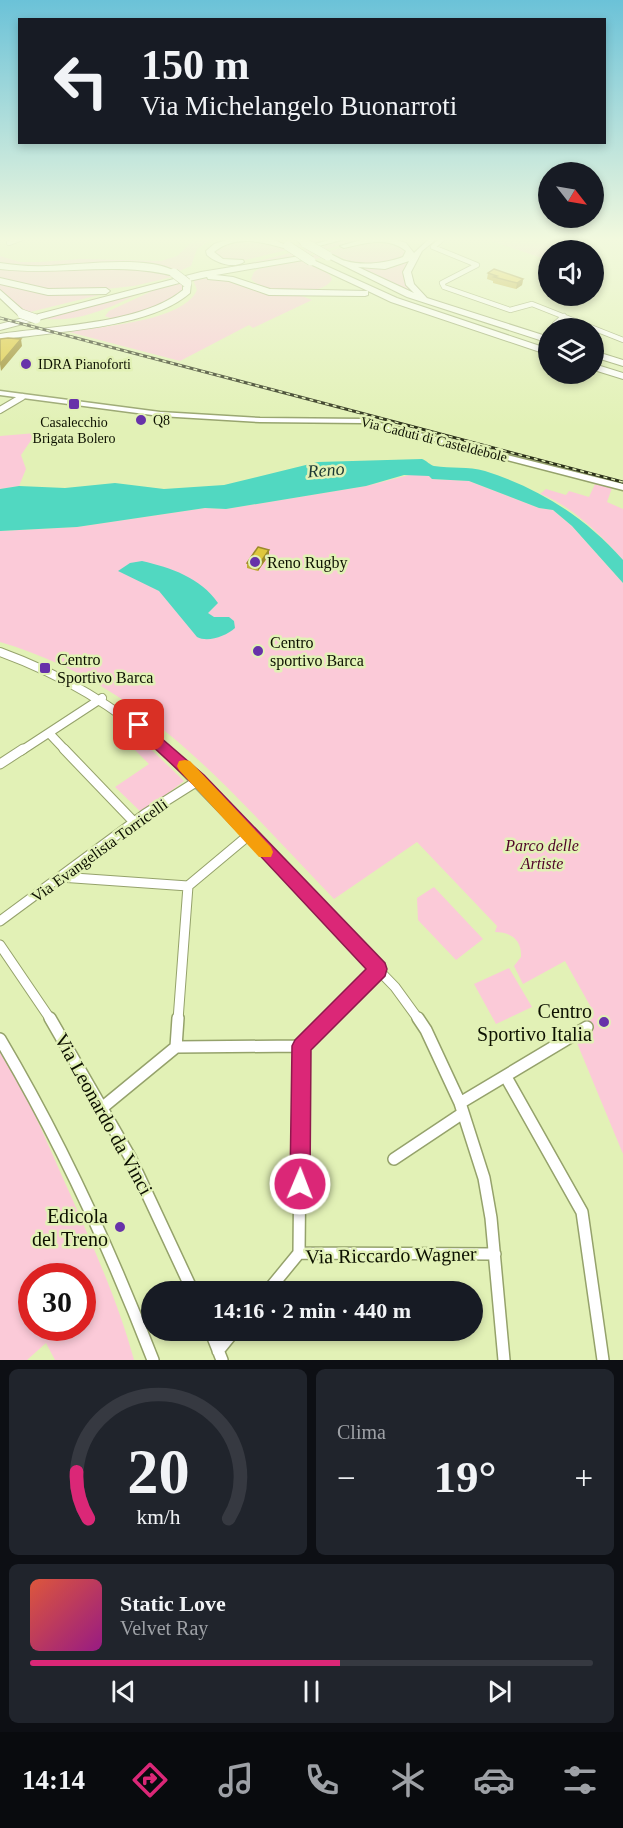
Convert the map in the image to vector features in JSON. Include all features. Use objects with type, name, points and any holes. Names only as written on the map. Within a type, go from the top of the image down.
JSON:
[{"type":"highway","points":[[8,300],[22,314],[36,319],[63,321],[91,316],[128,300]]},
{"type":"highway","points":[[0,326],[93,300]]},
{"type":"highway","points":[[0,326],[97,300]]},
{"type":"highway","points":[[0,337],[152,312],[177,300]]},
{"type":"highway","points":[[387,300],[538,343]]},
{"type":"highway","points":[[402,300],[420,310]]},
{"type":"highway","points":[[406,300],[538,343]]},
{"type":"highway","points":[[428,300],[476,317]]},
{"type":"highway","points":[[433,300],[538,342]]},
{"type":"highway","points":[[604,363],[623,369]]},
{"type":"main road","name":"Via Caduti di Casteldebole","points":[[0,393],[135,411],[260,420],[364,421],[623,487]]},
{"type":"street","points":[[483,300],[510,310],[532,304],[569,318]]},
{"type":"street","points":[[604,332],[623,340]]},
{"type":"street","points":[[0,410],[22,397]]},
{"type":"street","points":[[0,652],[45,668],[102,698],[139,725],[199,780],[395,987],[426,1030],[462,1108],[484,1178],[495,1254],[504,1360]]},
{"type":"street","points":[[0,764],[102,698]]},
{"type":"street","points":[[49,733],[134,822]]},
{"type":"street","name":"Via Evangelista Torricelli","points":[[0,921],[134,822],[199,780]]},
{"type":"street","points":[[60,877],[188,886],[249,835]]},
{"type":"street","points":[[176,1047],[188,886]]},
{"type":"street","name":"Via Leonardo da Vinci","points":[[0,945],[46,1010],[103,1107],[158,1214],[188,1281]]},
{"type":"street","points":[[299,1253],[302,1046],[378,969]]},
{"type":"street","points":[[394,1160],[506,1077],[587,1027]]},
{"type":"street","points":[[0,1039],[81,1190],[131,1302],[153,1360]]},
{"type":"street","points":[[103,1107],[176,1047],[302,1046]]},
{"type":"street","points":[[506,1077],[582,1212],[603,1360]]},
{"type":"street","name":"Via Riccardo Wagner","points":[[276,1281],[299,1253],[495,1254]]},
{"type":"street","points":[[214,1341],[220,1356]]},
{"type":"street","points":[[220,1356],[229,1341]]},
{"type":"green space","points":[[12,300],[77,300],[26,313]]},
{"type":"green space","points":[[109,300],[124,300],[80,317],[39,318]]},
{"type":"green space","points":[[132,300],[171,300],[123,318],[105,316],[109,311]]},
{"type":"green space","points":[[311,300],[253,328],[249,325],[180,361],[69,332],[119,325],[159,316],[189,301]]},
{"type":"green space","points":[[36,433],[21,455],[26,469],[19,486],[0,489],[0,436]]},
{"type":"green space","name":"Parco delle Artiste","points":[[417,473],[432,479],[469,481],[539,508],[553,510],[572,526],[623,583],[623,1154],[577,1043],[590,1035],[584,1017],[593,1011],[565,961],[523,984],[514,966],[521,957],[520,946],[511,935],[495,932],[497,926],[417,842],[334,899],[222,782],[144,714],[100,686],[53,661],[0,642],[0,531],[77,527],[205,508],[226,509],[366,486]]},
{"type":"green space","points":[[595,484],[612,488],[607,502],[623,509],[623,560],[574,513],[540,494],[546,489],[566,495],[569,491],[589,497]]},
{"type":"green space","points":[[141,740],[184,781],[142,813],[115,787],[149,764],[132,747]]},
{"type":"green space","points":[[434,887],[483,939],[456,960],[418,920],[417,898]]},
{"type":"green space","points":[[509,968],[532,1007],[496,1024],[474,984]]},
{"type":"green space","points":[[0,1051],[47,1141],[114,1297],[134,1360],[55,1360],[46,1343],[27,1360],[0,1360]]},
{"type":"water","name":"Reno","points":[[422,459],[434,466],[485,471],[524,486],[560,506],[593,530],[623,560],[623,583],[572,526],[553,510],[539,508],[469,481],[432,479],[429,476],[404,475],[366,486],[226,509],[205,508],[77,527],[0,531],[0,489],[19,486],[65,488],[115,483],[164,489],[224,485],[318,462]]},
{"type":"water","points":[[142,561],[184,575],[203,586],[218,603],[208,613],[214,617],[229,617],[234,621],[235,628],[217,638],[197,637],[159,591],[118,571],[130,563]]},
{"type":"building","points":[[0,339],[21,339],[0,364]]},
{"type":"building","points":[[258,547],[269,550],[258,566],[247,563]]},
{"type":"railway","points":[[0,318],[623,482]]},
{"type":"slow traffic","points":[[185,766],[265,852]]},
{"type":"place","name":"IDRA Pianoforti","points":[[26,364]]},
{"type":"place","name":"Casalecchio Brigata Bolero","points":[[74,404]]},
{"type":"place","name":"Q8","points":[[141,420]]},
{"type":"place","name":"Reno Rugby","points":[[255,562]]},
{"type":"place","name":"Centro sportivo Barca","points":[[258,651]]},
{"type":"place","name":"Centro Sportivo Barca","points":[[45,668]]},
{"type":"place","name":"Centro Sportivo Italia","points":[[604,1022]]},
{"type":"place","name":"Edicola del Treno","points":[[120,1227]]},
{"type":"route","points":[[139,725],[199,780],[378,969],[302,1046],[300,1184]]}]
